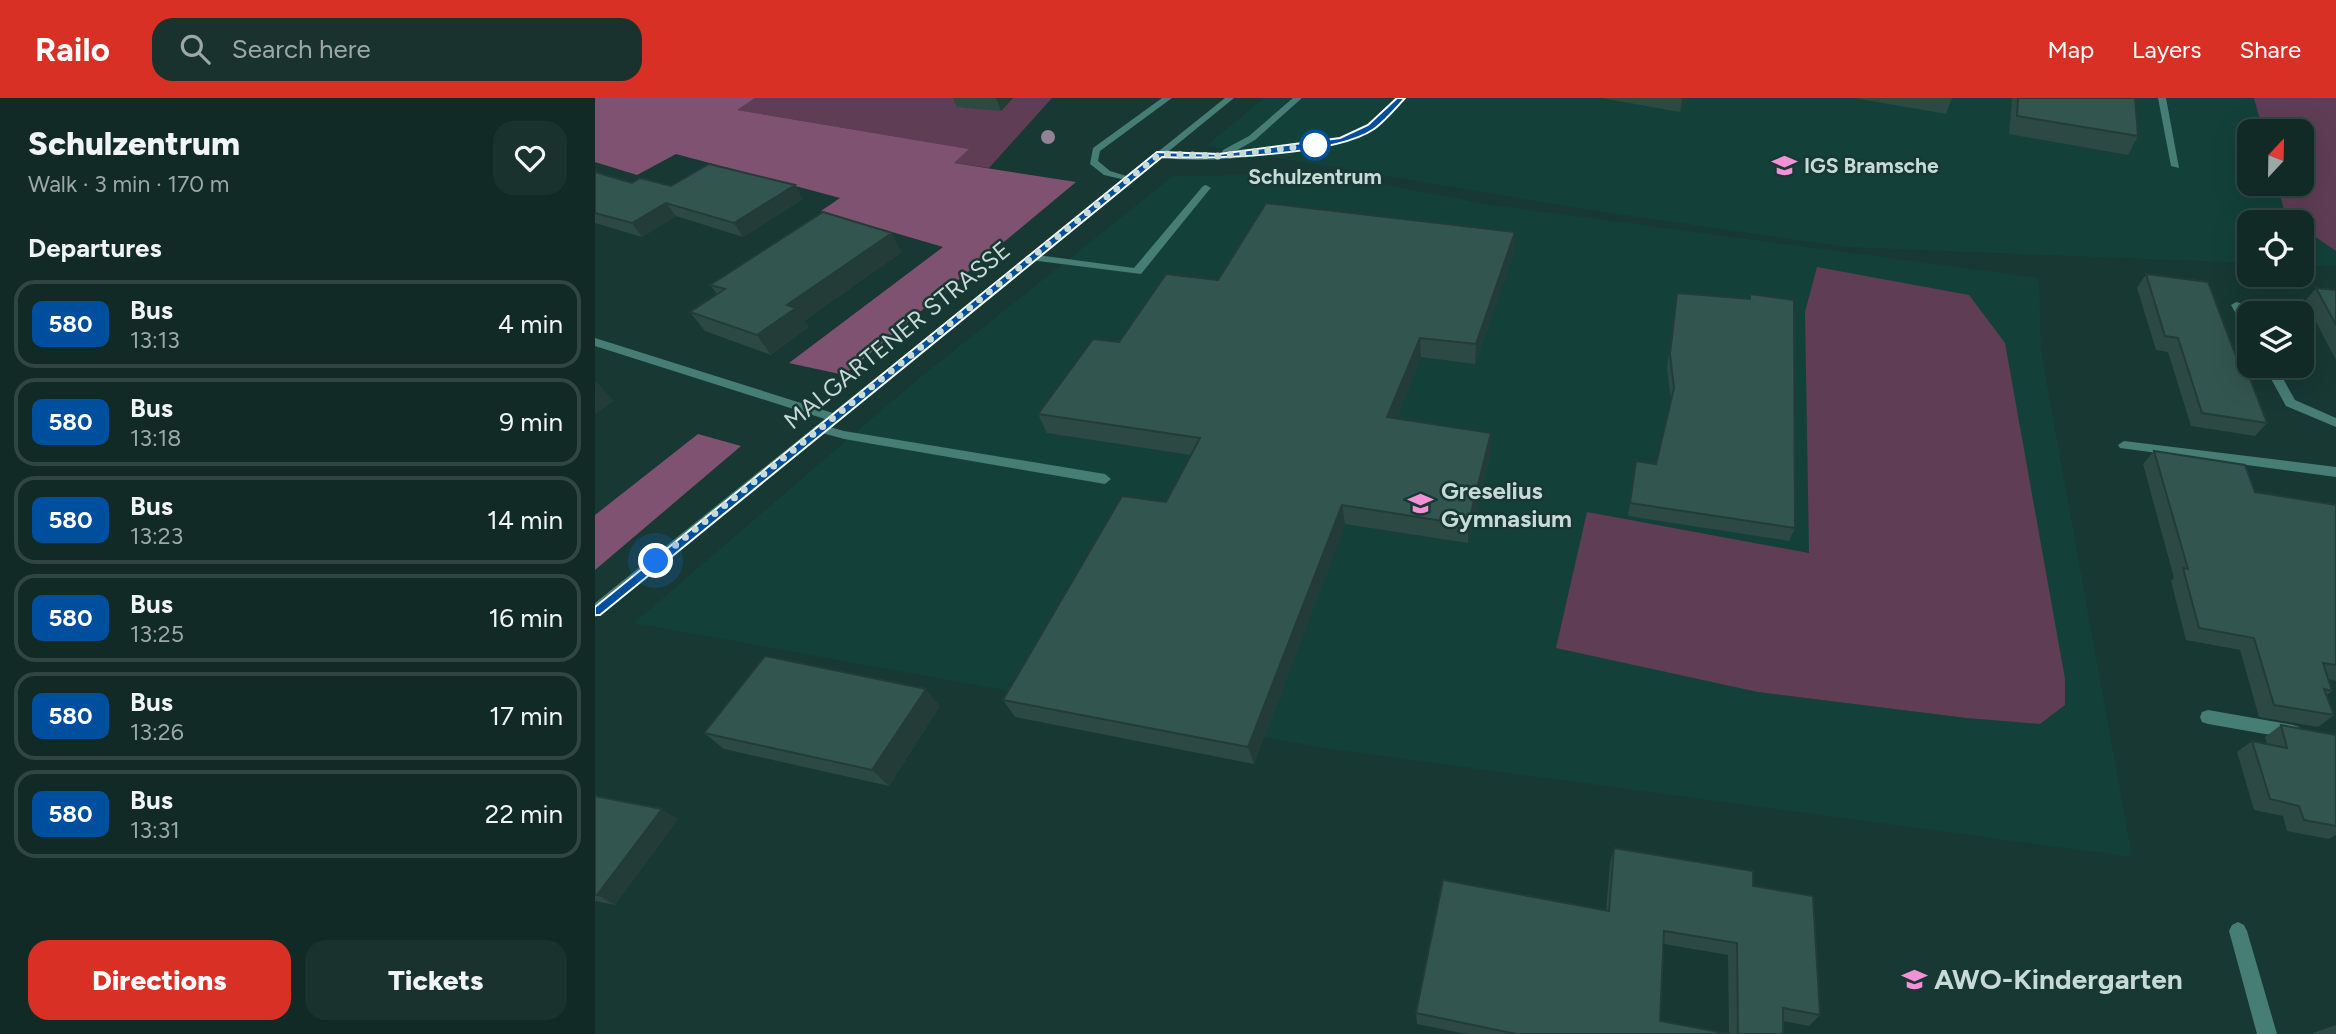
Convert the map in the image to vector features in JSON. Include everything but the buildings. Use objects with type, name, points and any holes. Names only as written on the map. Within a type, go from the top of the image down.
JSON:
[{"type":"street","points":[[1127,179],[1107,173],[1093,162],[1096,150],[1168,98]]},
{"type":"street","name":"MALGARTENER STRASSE","points":[[595,611],[832,416],[1230,98]]},
{"type":"street","points":[[1219,156],[1252,138],[1299,98]]},
{"type":"street","points":[[1160,154],[1219,156],[1342,141],[1371,127],[1400,98]]},
{"type":"street","points":[[2162,98],[2176,166]]},
{"type":"street","points":[[1030,257],[1137,272],[1206,188]]},
{"type":"street","points":[[595,342],[832,416]]},
{"type":"street","points":[[2276,378],[2290,403],[2336,423]]},
{"type":"street","points":[[819,428],[844,435],[1105,479]]},
{"type":"street","points":[[2124,445],[2336,472]]},
{"type":"street","points":[[2208,717],[2310,736]]},
{"type":"street","points":[[2238,931],[2267,1034]]},
{"type":"shaded area","points":[[595,98],[755,98],[737,110],[969,149],[954,163],[1076,182],[844,375],[789,363],[943,247],[821,211],[840,198],[676,154],[637,175],[595,162]]},
{"type":"shaded area","points":[[755,98],[1052,98],[989,168],[954,163],[968,149],[736,110]]},
{"type":"shaded area","name":"IGS Bramsche","points":[[1264,98],[2336,98],[2336,266],[2314,265],[2314,210],[2237,210],[2237,263],[1845,247],[1596,211],[1206,146]]},
{"type":"shaded area","points":[[2254,98],[2336,98],[2336,251],[2314,236],[2314,210],[2284,210],[2280,196],[2314,196],[2314,119],[2260,119]]},
{"type":"shaded area","name":"Greselius Gymnasium","points":[[1331,174],[1485,204],[2039,278],[2041,351],[2132,857],[1330,749],[634,623],[912,384],[1173,176]]},
{"type":"shaded area","points":[[1817,267],[1969,295],[2005,343],[2065,679],[2065,705],[2040,724],[1967,718],[1758,692],[1556,648],[1587,512],[1809,553],[1805,312]]},
{"type":"shaded area","points":[[698,434],[741,446],[595,570],[595,515]]},
{"type":"bus line","name":"580","points":[[595,611],[832,416],[1160,154],[1181,157],[1219,156],[1342,141],[1371,127],[1400,98]]},
{"type":"place","name":"Schulzentrum","points":[[1315,145]]},
{"type":"place","name":"IGS Bramsche","points":[[1784,165]]},
{"type":"place","name":"Greselius Gymnasium","points":[[1421,504]]},
{"type":"place","name":"AWO-Kindergarten","points":[[1914,979]]},
{"type":"route","points":[[656,561],[832,416],[1160,154],[1181,157],[1219,156],[1315,145]]}]
